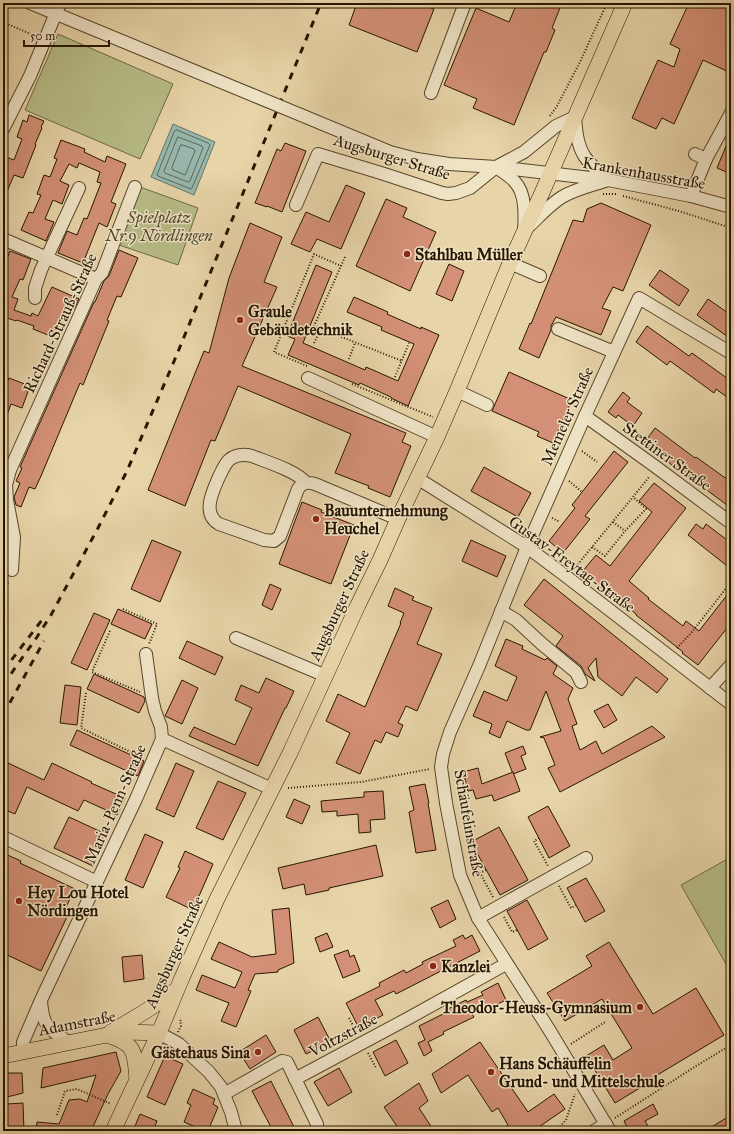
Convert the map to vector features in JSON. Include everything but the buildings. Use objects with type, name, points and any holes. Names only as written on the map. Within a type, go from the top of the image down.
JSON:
[{"type":"main road","name":"Augsburger Straße","points":[[113,1131],[159,1032],[217,899],[326,676],[437,437],[510,263],[625,3]]},
{"type":"main road","points":[[107,1035],[146,1011],[177,989]]},
{"type":"main road","name":"Adamstraße","points":[[3,1056],[68,1042],[126,1032],[159,1032]]},
{"type":"main road","points":[[107,1035],[120,1039],[127,1043],[131,1048],[137,1080]]},
{"type":"street","points":[[30,3],[58,8],[255,96],[402,156],[449,164],[496,167],[550,174]]},
{"type":"street","points":[[430,93],[465,3]]},
{"type":"street","points":[[3,129],[30,76],[58,8]]},
{"type":"street","points":[[691,196],[701,156],[731,113]]},
{"type":"street","points":[[496,167],[524,152],[556,126],[575,117],[577,134],[582,152],[590,163],[608,180],[572,192],[560,198],[524,232]]},
{"type":"street","name":"Augsburger Straße","points":[[296,205],[318,154],[381,172],[448,194],[456,194],[470,188],[496,167]]},
{"type":"street","points":[[496,167],[514,180],[520,190],[524,210],[524,232]]},
{"type":"street","name":"Krankenhausstraße","points":[[550,174],[608,180],[691,196],[731,207]]},
{"type":"street","name":"Richard-Strauß-Straße","points":[[12,570],[14,537],[7,500],[6,468],[96,280],[102,273],[135,187]]},
{"type":"street","points":[[35,298],[35,288],[45,272],[47,258],[79,188]]},
{"type":"street","points":[[3,239],[96,280]]},
{"type":"street","points":[[510,263],[540,276]]},
{"type":"street","name":"Memeler Straße","points":[[526,547],[584,416],[639,298],[731,353]]},
{"type":"street","points":[[558,329],[614,352]]},
{"type":"street","points":[[307,372],[437,437]]},
{"type":"street","points":[[457,391],[487,405]]},
{"type":"street","name":"Stettiner Straße","points":[[584,416],[731,523]]},
{"type":"street","points":[[306,483],[294,473],[252,456],[246,455],[234,457],[226,464],[214,489],[209,505],[211,515],[219,524],[264,540],[274,541],[280,536],[298,489],[303,483],[306,483],[315,484],[398,519]]},
{"type":"street","name":"Gustav-Freytag-Straße","points":[[417,478],[526,547],[731,704]]},
{"type":"street","name":"Schäufelinstraße","points":[[526,547],[450,732],[443,754],[442,767],[447,807],[460,875],[478,918],[608,1127]]},
{"type":"street","points":[[501,611],[516,620],[576,672],[581,682]]},
{"type":"street","points":[[236,638],[326,676]]},
{"type":"street","name":"Maria-Penn-Straße","points":[[23,1052],[24,1042],[41,991],[97,882],[162,739],[161,727],[152,698],[146,654]]},
{"type":"street","points":[[706,685],[731,665]]},
{"type":"street","name":"Maria-Penn-Straße","points":[[162,739],[272,789]]},
{"type":"street","name":"Maria-Penn-Straße","points":[[3,837],[97,882]]},
{"type":"street","points":[[478,918],[586,858]]},
{"type":"street","name":"Voltzstraße","points":[[295,1079],[407,1020],[506,964]]},
{"type":"street","points":[[41,991],[42,1014],[47,1026],[68,1042]]},
{"type":"street","points":[[159,1032],[174,1040],[192,1055],[221,1087],[231,1112],[236,1131]]},
{"type":"street","points":[[224,1094],[282,1061],[287,1062],[317,1124]]},
{"type":"street","points":[[594,1131],[608,1127]]},
{"type":"path","points":[[547,120],[557,106],[577,69],[607,3]]},
{"type":"path","points":[[3,22],[46,40]]},
{"type":"path","points":[[602,194],[617,194],[679,211],[731,228]]},
{"type":"path","points":[[307,372],[274,352],[314,254],[340,266]]},
{"type":"path","points":[[345,257],[314,326],[402,361]]},
{"type":"path","points":[[314,344],[321,329]]},
{"type":"path","points":[[349,359],[356,343]]},
{"type":"path","points":[[395,377],[409,343]]},
{"type":"path","points":[[350,383],[443,421]]},
{"type":"path","points":[[573,443],[597,462]]},
{"type":"path","points":[[567,577],[656,467]]},
{"type":"path","points":[[559,473],[582,492]]},
{"type":"path","points":[[592,548],[605,556],[625,531],[646,509],[633,497]]},
{"type":"path","points":[[613,522],[625,531]]},
{"type":"path","points":[[669,656],[692,632],[731,582]]},
{"type":"path","points":[[123,609],[157,624],[146,654]]},
{"type":"path","points":[[110,631],[92,672],[152,698]]},
{"type":"path","points":[[86,693],[81,728],[152,761]]},
{"type":"path","points":[[272,789],[368,781],[442,767]]},
{"type":"path","points":[[539,838],[534,841],[571,908],[576,905]]},
{"type":"path","points":[[486,870],[480,873],[512,932],[517,930]]},
{"type":"path","points":[[561,1051],[605,1022]]},
{"type":"path","points":[[608,1127],[696,1066],[731,1045]]},
{"type":"path","points":[[556,1131],[566,1120],[574,1094],[583,1086]]},
{"type":"path","points":[[57,1115],[65,1091],[77,1089],[123,1110]]},
{"type":"green space","points":[[58,34],[173,84],[140,159],[25,110]]},
{"type":"green space","name":"Spielplatz Nr.9 Nördlingen","points":[[140,187],[198,208],[178,265],[119,245]]},
{"type":"green space","points":[[731,857],[731,973],[681,885]]},
{"type":"water","points":[[173,124],[215,142],[194,195],[151,177]]},
{"type":"railway","points":[[3,685],[51,615],[127,471],[175,359],[321,3]]},
{"type":"railway","points":[[3,671],[42,620]]},
{"type":"railway","points":[[3,715],[44,641]]},
{"type":"place","name":"Stahlbau Müller","points":[[407,254]]},
{"type":"place","name":"Graule Gebäudetechnik","points":[[240,320]]},
{"type":"place","name":"Bauunternehmung Heuchel","points":[[316,519]]},
{"type":"place","name":"Hey Lou Hotel Nördingen","points":[[19,901]]},
{"type":"place","name":"Kanzlei","points":[[433,966]]},
{"type":"place","name":"Theodor-Heuss-Gymnasium","points":[[640,1007]]},
{"type":"place","name":"Gästehaus Sina","points":[[258,1052]]},
{"type":"place","name":"Hans Schäuffelin Grund- und Mittelschule","points":[[491,1072]]}]
